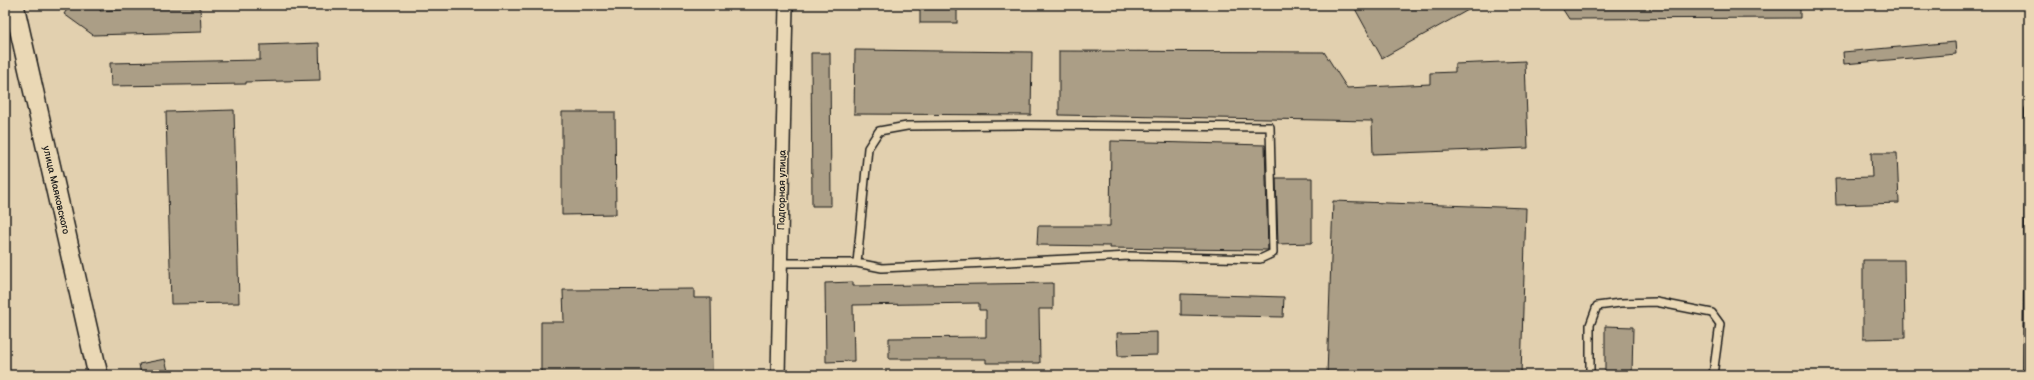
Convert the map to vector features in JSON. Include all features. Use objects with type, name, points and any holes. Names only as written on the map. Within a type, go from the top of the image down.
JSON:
[{"type":"street","name":"улица Маяковского","points":[[14,5],[98,375]]},
{"type":"street","name":"Подгорная улица","points":[[778,375],[786,5]]},
{"type":"lane","points":[[2029,110],[2029,159]]},
{"type":"lane","points":[[781,263],[857,263],[882,268],[1130,256],[1260,259],[1273,253],[1270,127],[906,126],[879,132],[868,148],[857,263]]},
{"type":"lane","points":[[2027,375],[2027,268],[2029,198]]},
{"type":"lane","points":[[1590,375],[1590,325],[1597,306],[1642,302],[1656,302],[1712,313],[1720,324],[1713,375]]},
{"type":"building","points":[[70,5],[101,5],[100,11],[200,5],[201,32],[93,35],[64,14]]},
{"type":"building","points":[[920,5],[957,5],[957,23],[920,23]]},
{"type":"building","points":[[1353,5],[1477,5],[1382,58]]},
{"type":"building","points":[[1560,5],[1800,5],[1800,18],[1569,19]]},
{"type":"building","points":[[1955,42],[1956,54],[1844,64],[1843,52]]},
{"type":"building","points":[[319,43],[320,80],[246,82],[246,84],[111,86],[110,63],[260,60],[260,45]]},
{"type":"building","points":[[855,50],[1032,52],[1031,115],[854,114]]},
{"type":"building","points":[[1059,51],[1324,52],[1347,88],[1430,84],[1430,73],[1455,72],[1455,64],[1525,61],[1528,148],[1373,154],[1372,121],[1059,115]]},
{"type":"building","points":[[811,53],[830,53],[831,206],[812,206]]},
{"type":"building","points":[[234,110],[239,303],[171,304],[166,112]]},
{"type":"building","points":[[562,112],[615,112],[616,214],[562,215]]},
{"type":"building","points":[[1111,141],[1265,145],[1268,250],[1110,248],[1110,246],[1037,245],[1038,226],[1110,226]]},
{"type":"building","points":[[1871,153],[1897,153],[1899,203],[1836,205],[1835,178],[1872,177]]},
{"type":"building","points":[[1276,178],[1312,178],[1312,243],[1278,244]]},
{"type":"building","points":[[1333,201],[1526,208],[1521,375],[1327,375]]},
{"type":"building","points":[[1863,260],[1904,260],[1905,338],[1863,339]]},
{"type":"building","points":[[853,282],[853,286],[1053,283],[1053,309],[1039,309],[1040,363],[986,363],[986,359],[889,359],[889,338],[986,337],[986,310],[979,310],[979,303],[853,305],[854,361],[826,362],[825,283]]},
{"type":"building","points":[[694,289],[694,298],[711,298],[712,375],[541,375],[541,322],[564,322],[563,290]]},
{"type":"building","points":[[1181,294],[1284,297],[1283,317],[1181,315]]},
{"type":"building","points":[[1605,326],[1633,327],[1632,375],[1605,375]]},
{"type":"building","points":[[1157,332],[1157,355],[1118,356],[1117,333]]},
{"type":"building","points":[[165,359],[169,375],[141,375],[139,364]]}]
